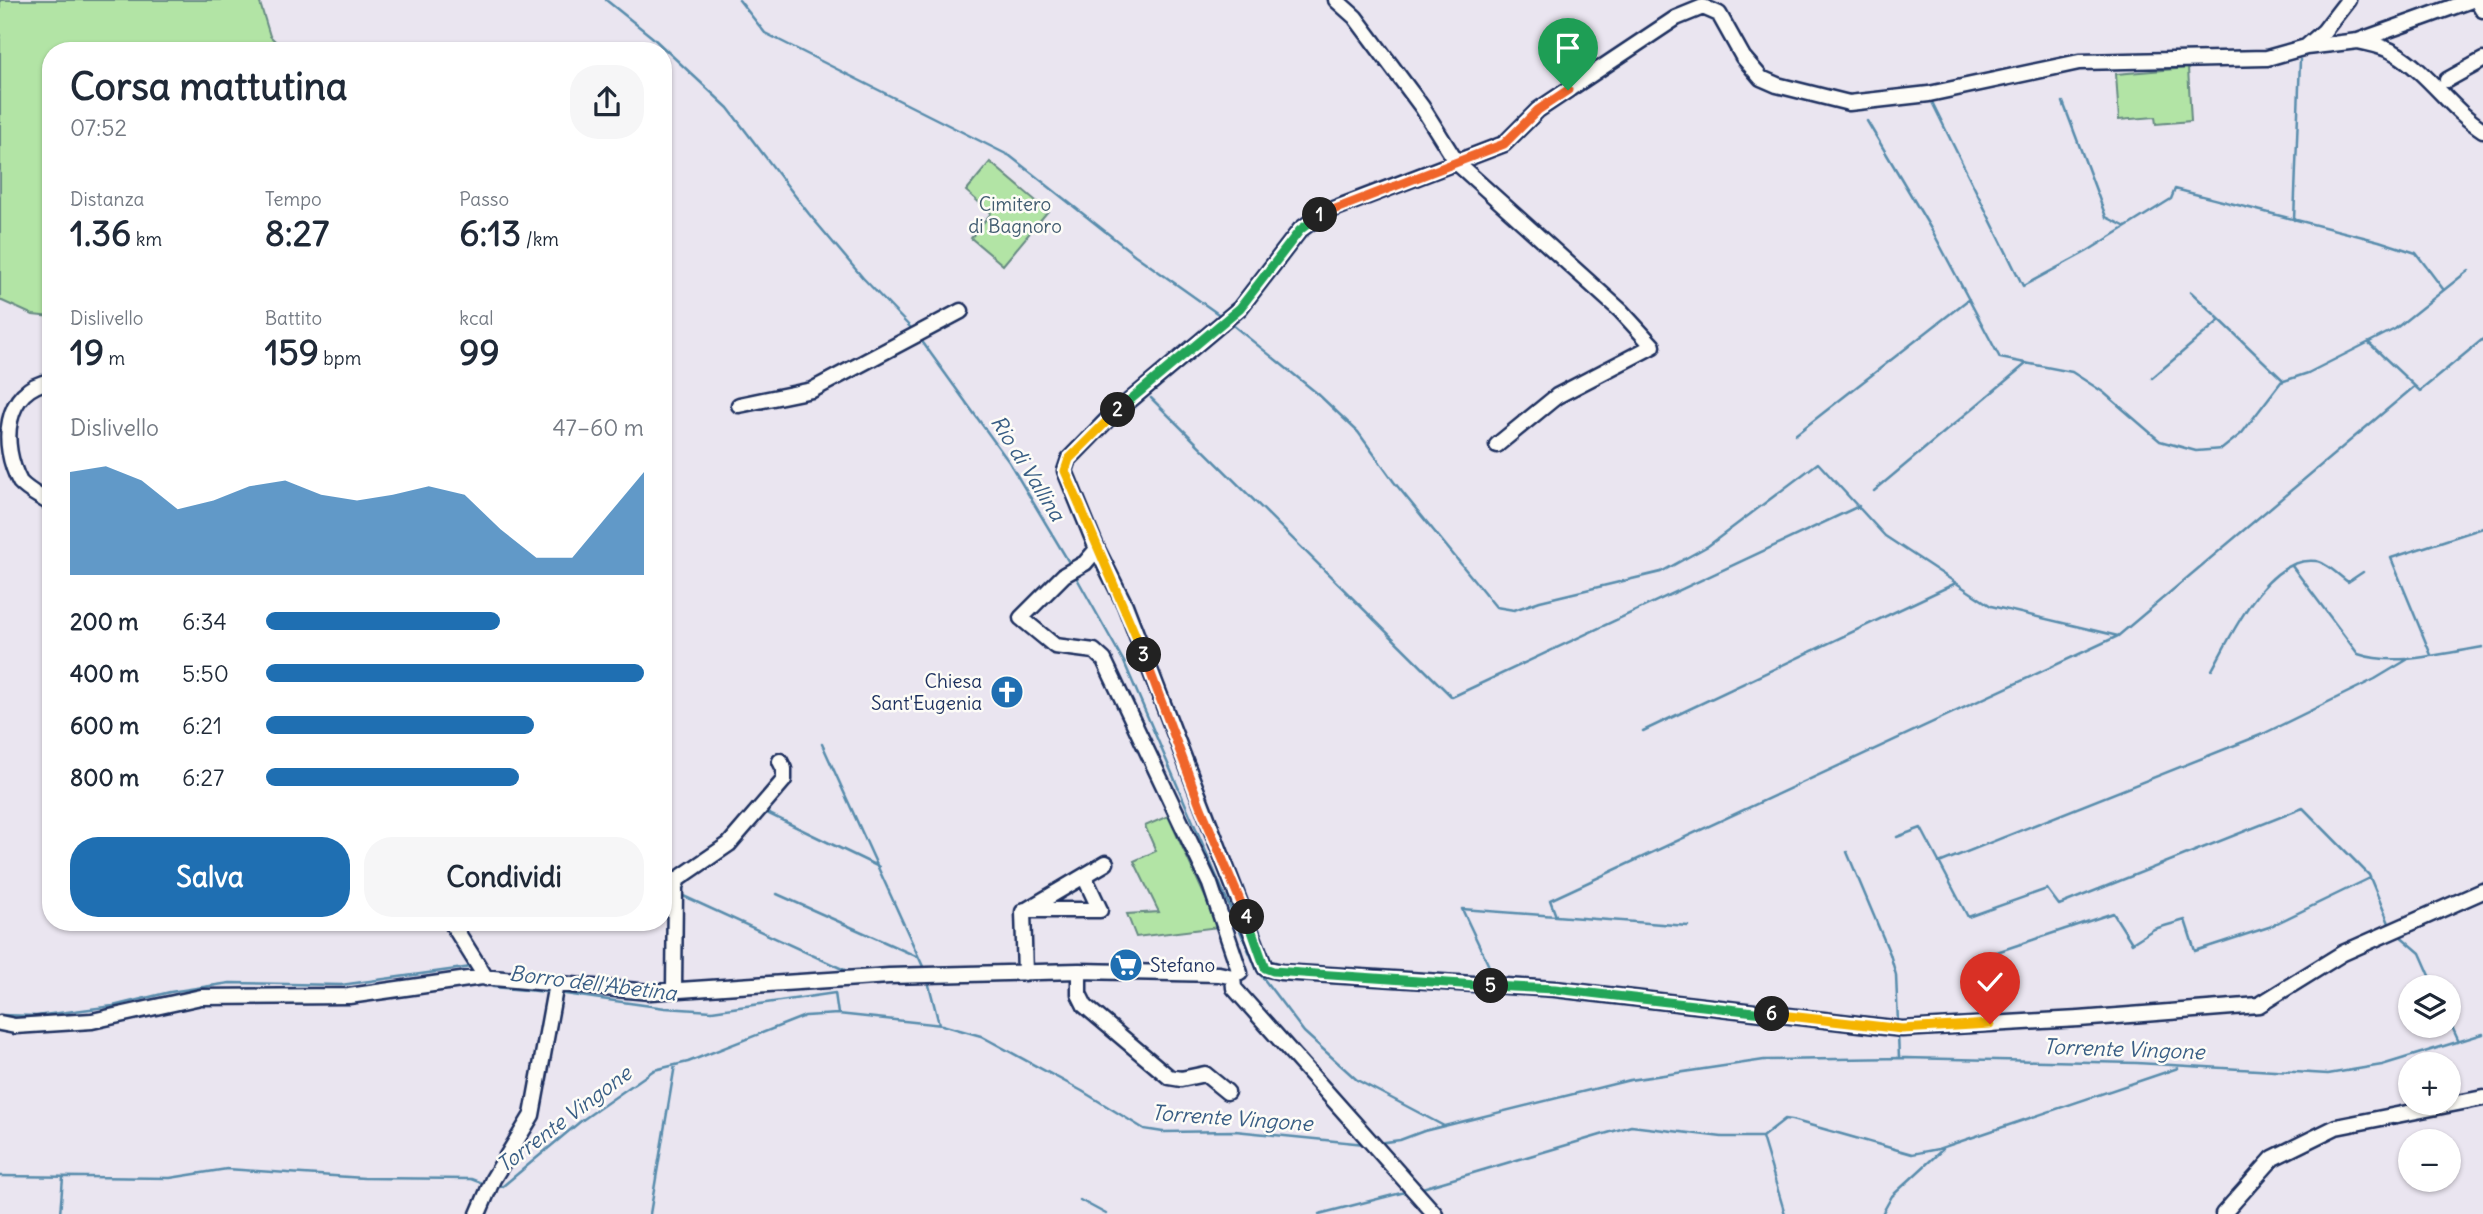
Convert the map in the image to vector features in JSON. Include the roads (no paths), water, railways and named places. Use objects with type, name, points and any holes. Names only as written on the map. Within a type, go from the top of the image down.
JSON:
[{"type":"street","points":[[1336,0],[1364,28],[1422,107],[1457,163],[1621,312],[1653,346],[1557,396],[1497,445]]},
{"type":"street","points":[[1250,973],[1129,615],[1097,549],[1065,471],[1069,459],[1110,418],[1226,320],[1300,230],[1323,213],[1504,144],[1538,110],[1676,18],[1716,3],[1743,57],[1761,78],[1777,85],[1849,103],[1929,94],[2079,62],[2232,61],[2266,58],[2306,47],[2345,42],[2475,0],[2483,10]]},
{"type":"street","points":[[2342,9],[2345,42]]},
{"type":"street","points":[[2306,47],[2342,9]]},
{"type":"street","points":[[2392,51],[2398,34],[2409,21]]},
{"type":"street","points":[[2345,42],[2392,51],[2427,78],[2462,116],[2483,130]]},
{"type":"street","points":[[2447,80],[2483,60]]},
{"type":"street","points":[[739,405],[812,390],[961,311]]},
{"type":"street","points":[[42,382],[33,384],[7,409],[1,427],[5,456],[19,481],[42,498]]},
{"type":"street","points":[[1097,549],[1021,618],[1055,646],[1094,651],[1104,660],[1250,973]]},
{"type":"street","points":[[674,990],[675,887],[678,879],[729,844],[784,780],[785,769],[780,761]]},
{"type":"street","points":[[1025,973],[1022,919],[1025,910],[1106,863]]},
{"type":"street","points":[[1025,910],[1100,910],[1084,876]]},
{"type":"street","points":[[0,1023],[15,1026],[92,1021],[201,997],[349,996],[486,978],[650,992],[889,976],[1079,971],[1336,976],[1555,989],[1902,1029],[2259,1005],[2343,953],[2483,891]]},
{"type":"street","points":[[457,931],[486,978]]},
{"type":"street","points":[[1079,971],[1080,994],[1085,1006],[1169,1077],[1181,1079],[1205,1074],[1227,1092]]},
{"type":"street","points":[[1250,973],[1234,988],[1435,1214]]},
{"type":"street","points":[[478,1214],[493,1179],[532,1115],[556,984]]},
{"type":"street","points":[[2223,1214],[2273,1158],[2336,1127],[2483,1098]]},
{"type":"waterway","name":"Rio di Vallina","points":[[606,0],[657,42]]},
{"type":"waterway","points":[[739,0],[765,33],[1010,156],[1135,255],[1221,316]]},
{"type":"waterway","name":"Rio di Vallina","points":[[672,56],[728,108],[809,214],[863,278],[912,329]]},
{"type":"waterway","points":[[2294,220],[2300,60]]},
{"type":"waterway","points":[[1930,98],[2023,286],[2086,252],[2171,199],[2175,189],[2379,241],[2416,253],[2443,289]]},
{"type":"waterway","points":[[2063,102],[2106,217],[2126,227]]},
{"type":"waterway","points":[[1867,121],[1934,234],[2000,358],[2072,372],[2103,392],[2160,441],[2196,451],[2222,449],[2242,433],[2281,382],[2308,373],[2395,329],[2469,270]]},
{"type":"waterway","points":[[2191,292],[2283,380],[2281,382]]},
{"type":"waterway","points":[[1795,435],[1969,299]]},
{"type":"waterway","points":[[2152,378],[2220,320]]},
{"type":"waterway","points":[[1229,322],[1318,394],[1358,432],[1394,482],[1496,607],[1514,610],[1540,601],[1661,572],[1708,546],[1818,463],[1885,536],[1991,606],[2118,636]]},
{"type":"waterway","points":[[2369,343],[2420,391],[2483,339]]},
{"type":"waterway","name":"Rio di Vallina","points":[[921,340],[1009,462],[1070,564]]},
{"type":"waterway","points":[[1874,491],[2027,363]]},
{"type":"waterway","points":[[1556,916],[1550,900],[2118,636],[2415,386]]},
{"type":"waterway","points":[[1151,398],[1452,697],[1859,506]]},
{"type":"waterway","points":[[2431,655],[2391,558],[2483,528]]},
{"type":"waterway","points":[[2212,670],[2253,600],[2282,571],[2298,563],[2316,561],[2348,582],[2363,572]]},
{"type":"waterway","points":[[2292,566],[2358,654],[2373,658],[2404,659],[2483,647]]},
{"type":"waterway","name":"Rio di Vallina","points":[[1074,573],[1124,662],[1257,970],[1304,1032],[1357,1080],[1444,1126]]},
{"type":"waterway","points":[[1643,731],[1956,583]]},
{"type":"waterway","points":[[1939,863],[2263,734],[2375,679],[2410,658]]},
{"type":"waterway","points":[[822,744],[925,971]]},
{"type":"waterway","points":[[1897,837],[1921,828],[1968,917],[2047,889],[2059,905],[2303,808],[2369,875],[2391,928]]},
{"type":"waterway","points":[[765,812],[879,867]]},
{"type":"waterway","points":[[1847,852],[1890,954],[1896,975],[1898,1023]]},
{"type":"waterway","points":[[1982,957],[2113,913],[2132,943],[2154,929],[2185,920],[2195,951],[2269,927],[2370,878]]},
{"type":"waterway","points":[[679,894],[851,973]]},
{"type":"waterway","points":[[777,894],[918,957]]},
{"type":"waterway","points":[[1496,981],[1462,909],[1688,926]]},
{"type":"waterway","points":[[2398,934],[2420,953],[2430,975]]},
{"type":"waterway","name":"Borro dell'Abetina","points":[[0,1015],[36,1016],[113,1006],[170,992],[230,983],[341,985],[471,967],[474,970]]},
{"type":"waterway","points":[[928,981],[939,1024]]},
{"type":"waterway","name":"Borro dell'Abetina","points":[[489,984],[493,987],[548,992]]},
{"type":"waterway","name":"Borro dell'Abetina","points":[[558,993],[665,1008],[712,1011],[835,993],[838,1014]]},
{"type":"waterway","name":"Torrente Vingone","points":[[496,1188],[503,1186],[581,1121],[654,1070],[688,1062],[805,1016],[838,1014],[942,1025],[981,1036],[1082,1091],[1144,1129],[1163,1132],[1235,1131],[1365,1144]]},
{"type":"waterway","points":[[1898,1034],[1899,1058]]},
{"type":"waterway","name":"Torrente Vingone","points":[[1378,1143],[1400,1140],[1424,1131],[1630,1080],[1764,1060],[1905,1058],[2137,1063],[2328,1074],[2382,1065],[2483,1034]]},
{"type":"waterway","points":[[650,1214],[675,1065]]},
{"type":"waterway","points":[[1419,1189],[1631,1126],[1722,1137],[1762,1137],[1785,1119],[1912,1154],[1938,1149],[2178,1068]]},
{"type":"waterway","points":[[1762,1137],[1785,1214]]},
{"type":"waterway","points":[[1882,1214],[1892,1196],[1943,1149]]},
{"type":"waterway","name":"Torrente Vingone","points":[[0,1176],[170,1178],[227,1169],[364,1178],[471,1179],[484,1184]]},
{"type":"waterway","points":[[60,1214],[63,1178]]},
{"type":"waterway","points":[[1319,1214],[1409,1191]]},
{"type":"waterway","points":[[1080,1200],[1106,1214]]},
{"type":"place","name":"Chiesa Sant'Eugenia","points":[[1007,692]]},
{"type":"place","name":"Stefano","points":[[1126,965]]},
{"type":"park label","name":"Cimitero di Bagnoro","points":[[1015,215]]}]
